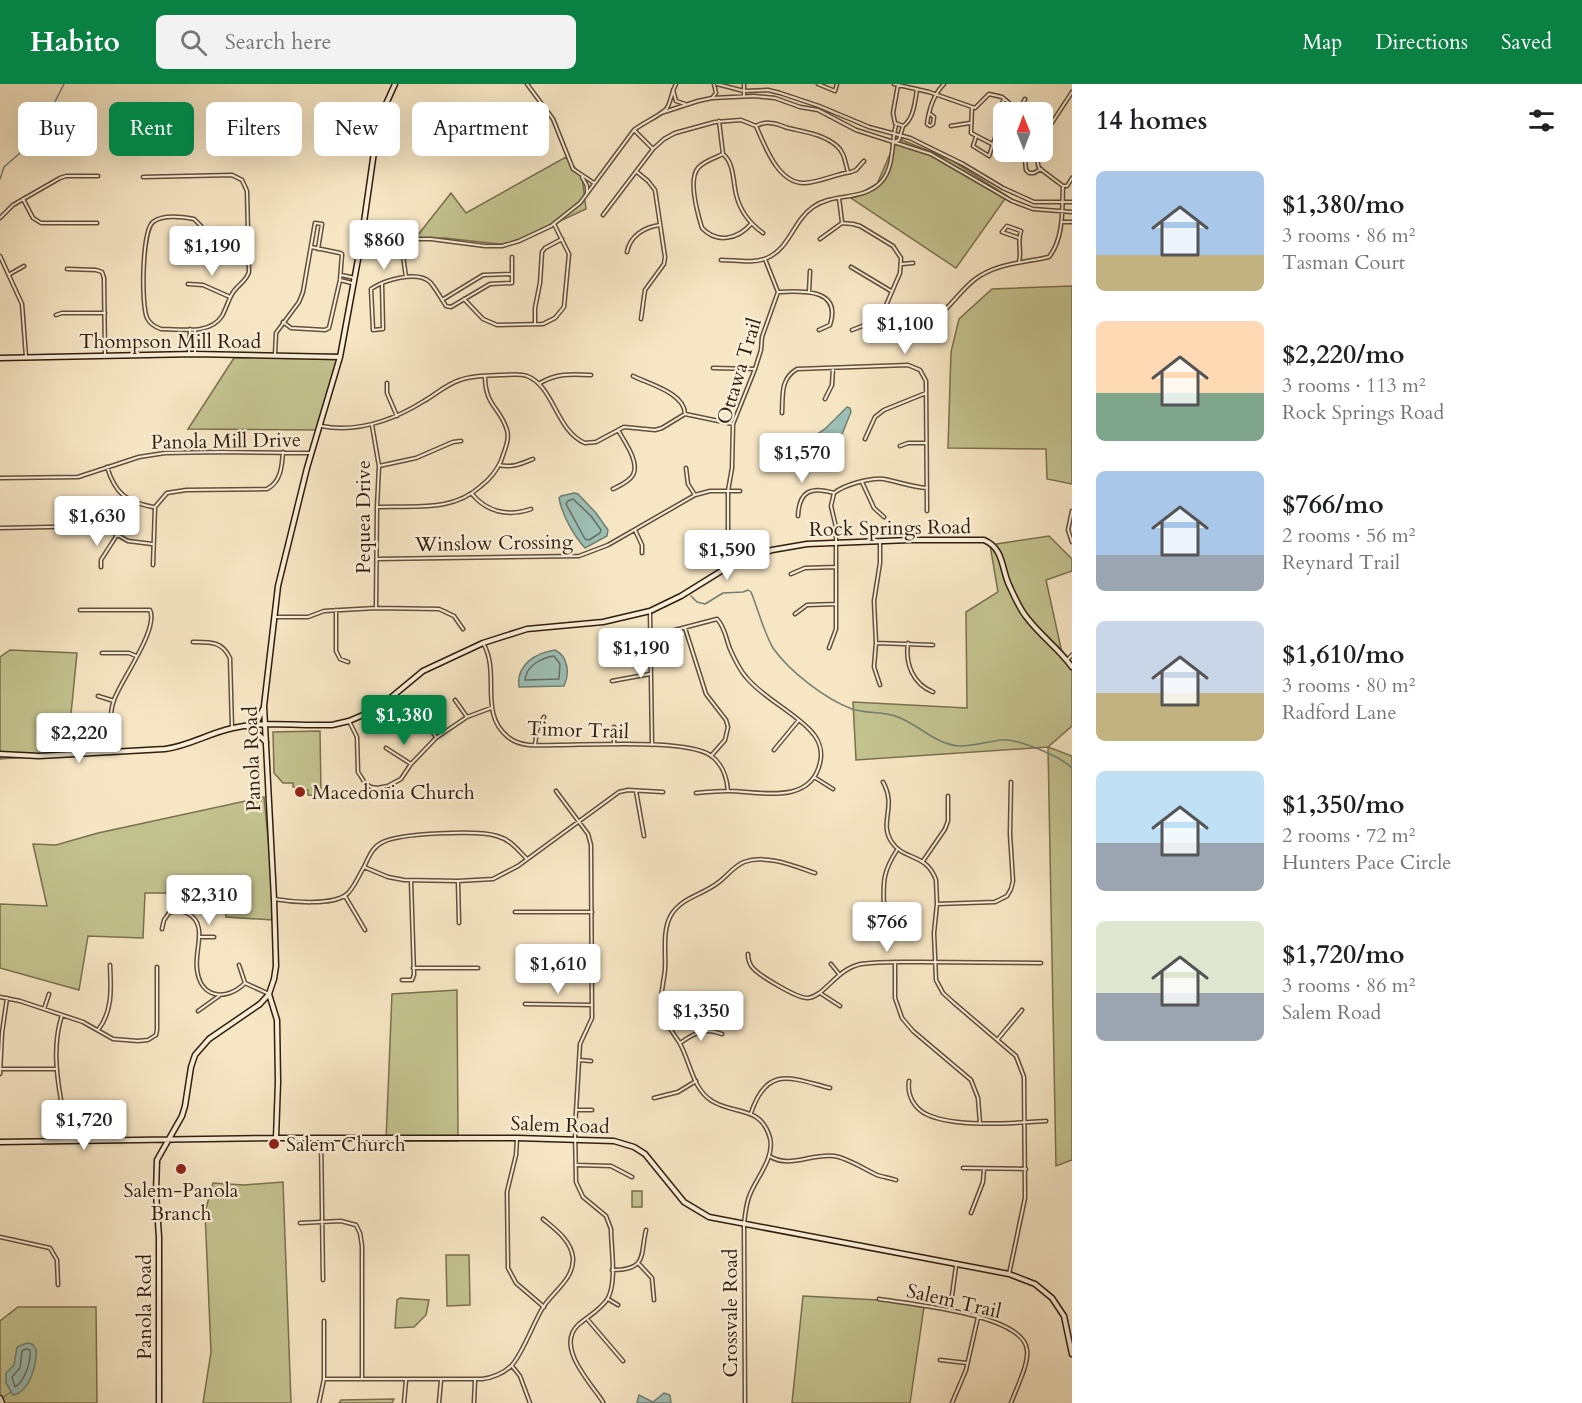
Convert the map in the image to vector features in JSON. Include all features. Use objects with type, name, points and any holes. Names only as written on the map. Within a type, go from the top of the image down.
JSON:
[{"type":"street","name":"Panola Road","points":[[159,1403],[159,1237],[155,1169],[159,1154],[182,1116],[190,1067],[200,1049],[209,1039],[252,1011],[264,1000],[269,994],[274,979],[276,966],[274,899],[264,706],[265,682],[281,570],[340,357],[381,115],[395,84]]},
{"type":"street","points":[[527,84],[553,119],[573,170],[595,183]]},
{"type":"street","points":[[361,243],[386,245],[431,239],[502,246],[519,241],[554,224],[580,203],[634,130],[667,108],[676,84]]},
{"type":"street","points":[[712,99],[716,93],[715,84],[744,91],[768,90],[780,93],[869,127],[902,135],[963,164],[1023,198],[1034,202],[1072,202]]},
{"type":"street","points":[[744,84],[745,97]]},
{"type":"street","points":[[818,84],[835,91],[837,84]]},
{"type":"street","points":[[930,114],[935,94],[944,84]]},
{"type":"street","points":[[721,260],[765,259],[783,247],[807,212],[820,203],[861,195],[880,183],[887,172],[894,142],[896,125],[893,113],[896,85],[935,94],[975,108],[989,93],[1007,102]]},
{"type":"street","points":[[896,125],[903,126],[908,123],[913,113],[917,89]]},
{"type":"street","points":[[673,90],[676,101],[688,104]]},
{"type":"street","points":[[1053,121],[1072,92]]},
{"type":"street","points":[[661,113],[712,99],[765,97],[818,110],[856,130],[931,154],[1012,201],[1033,209],[1072,212]]},
{"type":"street","points":[[972,106],[971,133],[992,144],[989,156],[973,146],[976,137]]},
{"type":"street","points":[[603,215],[652,149],[675,133],[704,124],[741,120],[756,126],[777,168],[795,181],[805,183],[856,170],[864,161]]},
{"type":"street","points":[[719,122],[723,154],[730,164],[738,203],[751,224],[763,233]]},
{"type":"street","points":[[756,126],[767,122],[813,133],[837,146],[843,153],[848,172]]},
{"type":"street","points":[[951,126],[970,123]]},
{"type":"street","points":[[894,142],[902,135],[903,126]]},
{"type":"street","points":[[634,130],[652,149]]},
{"type":"street","points":[[723,154],[704,163],[694,177],[702,228],[715,238],[734,237],[741,234],[751,224]]},
{"type":"street","points":[[1025,162],[1024,167],[1029,173],[1041,169]]},
{"type":"street","points":[[1038,162],[1041,169],[1063,186]]},
{"type":"street","points":[[637,172],[655,190],[665,248],[664,264],[645,290],[641,319]]},
{"type":"street","points":[[580,174],[587,186],[587,193]]},
{"type":"street","points":[[143,177],[226,175],[242,180],[247,191],[249,272],[245,281],[230,297],[222,316],[215,324],[207,328],[161,329],[152,324],[147,317],[144,296],[146,239],[150,225],[158,219],[186,218],[198,222],[204,232],[204,242]]},
{"type":"street","points":[[0,218],[23,199],[66,176],[98,176]]},
{"type":"street","points":[[1063,186],[1067,186],[1072,178]]},
{"type":"street","points":[[944,311],[936,309],[925,322],[933,327],[938,326],[944,311],[974,280],[998,267],[1049,257],[1054,249],[1062,222],[1063,186]]},
{"type":"street","points":[[839,198],[842,223]]},
{"type":"street","points":[[23,199],[33,218],[41,223],[97,223]]},
{"type":"street","points":[[1062,222],[1072,222]]},
{"type":"street","points":[[275,355],[276,333],[299,302],[303,292],[315,223],[322,224],[318,249]]},
{"type":"street","points":[[820,239],[842,223],[860,226],[898,252],[902,264],[897,282],[891,291],[890,300],[870,323],[852,330]]},
{"type":"street","points":[[464,299],[491,324],[543,324],[555,318],[564,307],[569,254],[554,224]]},
{"type":"street","points":[[627,252],[628,246],[638,233],[648,226],[660,225]]},
{"type":"street","points":[[1018,262],[1022,251],[1019,238],[1021,231],[1007,225],[1002,232],[1019,238]]},
{"type":"street","points":[[535,324],[534,308],[540,283],[542,252],[562,239]]},
{"type":"street","points":[[401,242],[406,277]]},
{"type":"street","points":[[283,322],[291,328],[325,330],[329,328],[341,276],[342,257],[340,253],[311,247]]},
{"type":"street","points":[[0,256],[22,304],[26,357]]},
{"type":"street","points":[[382,283],[383,328],[373,330],[372,289],[382,283],[406,277],[429,281],[449,307],[490,284],[512,283],[512,257]]},
{"type":"street","points":[[765,259],[778,292],[809,292],[822,295],[833,309],[830,325],[819,330]]},
{"type":"street","points":[[902,264],[913,263]]},
{"type":"street","points":[[10,274],[24,266]]},
{"type":"street","points":[[851,267],[891,291]]},
{"type":"street","points":[[67,269],[102,272],[105,356]]},
{"type":"street","points":[[809,292],[810,271]]},
{"type":"street","points":[[442,300],[483,275],[512,274]]},
{"type":"street","points":[[341,276],[354,280]]},
{"type":"street","points":[[340,280],[354,280]]},
{"type":"street","points":[[188,284],[203,285],[230,297]]},
{"type":"street","name":"Ottawa Trail","points":[[731,565],[728,538],[728,491],[732,468],[733,424],[755,369],[761,350],[762,337],[778,292]]},
{"type":"street","points":[[56,315],[105,313]]},
{"type":"street","points":[[189,354],[190,329]]},
{"type":"street","points":[[195,329],[195,354]]},
{"type":"street","name":"Thompson Mill Road","points":[[0,358],[189,354],[340,357]]},
{"type":"street","points":[[782,412],[785,379],[789,373],[797,369],[914,366],[923,374],[926,381],[927,511]]},
{"type":"street","points":[[713,368],[755,369]]},
{"type":"street","points":[[825,399],[832,385],[833,368]]},
{"type":"street","points":[[321,426],[342,429],[372,426],[397,416],[457,381],[472,376],[521,374],[540,383],[561,420],[580,441],[585,443],[596,442],[631,426],[655,430],[662,428],[685,414],[733,424]]},
{"type":"street","points":[[540,383],[552,376],[591,375]]},
{"type":"street","points":[[377,507],[444,506],[472,494],[492,477],[507,444],[507,432],[490,403],[485,388],[485,376]]},
{"type":"street","points":[[633,376],[680,401],[685,414]]},
{"type":"street","points":[[387,383],[387,393],[397,416]]},
{"type":"street","points":[[865,439],[871,422],[884,410],[926,393]]},
{"type":"street","name":"Pequea Drive","points":[[372,426],[379,466],[376,608]]},
{"type":"street","points":[[613,489],[629,480],[634,470],[632,457],[618,430]]},
{"type":"street","points":[[379,466],[416,458],[453,442],[461,441]]},
{"type":"street","points":[[900,446],[908,443],[926,443]]},
{"type":"street","points":[[153,565],[155,507],[164,495],[172,491],[267,489],[274,486],[279,475],[283,452]]},
{"type":"street","name":"Panola Mill Drive","points":[[0,478],[78,477],[139,457],[165,453],[312,453]]},
{"type":"street","points":[[499,465],[514,466],[533,459]]},
{"type":"street","points":[[107,467],[117,490],[138,503],[155,507]]},
{"type":"street","points":[[686,468],[688,484],[695,495]]},
{"type":"street","points":[[829,648],[836,629],[836,527],[831,506],[834,494],[844,486],[883,479],[927,488]]},
{"type":"street","points":[[862,483],[874,508],[884,517]]},
{"type":"street","points":[[798,516],[800,500],[806,494],[815,490],[834,494]]},
{"type":"street","name":"Winslow Crossing","points":[[377,559],[579,556],[599,549],[695,495],[710,491],[740,491]]},
{"type":"street","points":[[472,494],[489,509],[511,512],[531,509]]},
{"type":"street","points":[[1072,511],[1068,530],[1072,542]]},
{"type":"street","points":[[0,528],[97,526],[134,543],[154,544]]},
{"type":"street","points":[[635,530],[642,545],[642,554]]},
{"type":"street","points":[[100,567],[104,554],[117,535]]},
{"type":"street","name":"Rock Springs Road","points":[[0,754],[39,756],[178,747],[232,728],[266,725],[332,725],[349,721],[377,709],[423,671],[483,644],[527,629],[603,622],[650,611],[681,596],[731,565],[772,550],[793,546],[880,542],[984,540],[989,542],[1000,554],[1006,580],[1027,618],[1072,667]]},
{"type":"street","points":[[880,542],[880,563],[874,602],[876,643],[874,666],[880,685]]},
{"type":"street","points":[[791,574],[805,568],[836,567]]},
{"type":"street","points":[[795,614],[807,605],[836,604]]},
{"type":"street","points":[[276,617],[308,617],[324,611],[376,608],[444,610],[454,616],[463,628]]},
{"type":"street","points":[[80,610],[150,610],[152,614],[151,625],[114,701],[111,716],[113,751]]},
{"type":"street","points":[[336,610],[336,651],[340,659],[348,662]]},
{"type":"street","points":[[650,611],[652,745]]},
{"type":"street","points":[[652,636],[717,619],[721,623],[730,649],[745,676],[814,735],[820,747],[821,760],[814,777],[802,788],[784,794],[728,791],[696,793]]},
{"type":"street","points":[[685,628],[706,694],[726,720],[728,727],[725,740],[711,756],[724,773],[728,791]]},
{"type":"street","points":[[193,642],[213,642],[224,647],[230,658],[232,728]]},
{"type":"street","points":[[876,643],[933,645]]},
{"type":"street","points":[[908,643],[908,662],[917,683],[933,692]]},
{"type":"street","points":[[349,721],[357,737],[358,772],[365,783],[377,788],[394,784],[436,738],[467,717],[490,708],[492,671],[488,652],[483,644]]},
{"type":"street","points":[[102,653],[129,653],[136,656]]},
{"type":"street","points":[[1067,660],[1072,655]]},
{"type":"street","points":[[612,681],[651,674]]},
{"type":"street","points":[[98,696],[114,701]]},
{"type":"street","points":[[455,700],[467,717]]},
{"type":"street","points":[[246,726],[258,720],[264,706]]},
{"type":"street","name":"Timor Trail","points":[[490,708],[506,735],[521,743],[652,745],[694,748],[711,756]]},
{"type":"street","points":[[535,745],[537,730],[544,717]]},
{"type":"street","points":[[424,720],[436,738]]},
{"type":"street","points":[[774,750],[798,721]]},
{"type":"street","points":[[246,726],[260,735],[267,743]]},
{"type":"street","points":[[614,727],[614,744]]},
{"type":"street","points":[[386,748],[411,764]]},
{"type":"street","points":[[814,777],[833,789]]},
{"type":"street","points":[[883,782],[890,801],[887,831],[897,850],[923,861],[936,880],[934,962],[936,980],[943,993],[1016,1056],[1022,1069],[1025,1082],[1026,1123],[1025,1198],[1009,1274]]},
{"type":"street","points":[[937,904],[995,902],[1003,899],[1009,893],[1013,881],[1010,834],[1011,782]]},
{"type":"street","points":[[636,790],[644,836]]},
{"type":"street","points":[[363,867],[388,877],[411,881],[493,879],[513,870],[619,792],[636,790],[663,792]]},
{"type":"street","points":[[556,791],[588,834],[591,845],[592,1005],[591,1022],[580,1044],[575,1139],[576,1182],[580,1193],[587,1201],[603,1211],[609,1220],[612,1286],[608,1299],[573,1332],[571,1352],[575,1362],[603,1402]]},
{"type":"street","points":[[923,861],[945,829],[948,821],[948,796]]},
{"type":"street","points":[[274,899],[332,901],[345,896],[369,855],[384,842],[409,836],[491,835],[512,843],[527,858]]},
{"type":"street","points":[[884,916],[886,867],[897,850]]},
{"type":"street","points":[[815,873],[768,860],[743,863],[718,883],[681,902],[667,925],[662,1009],[666,1023],[680,1043],[696,1081],[711,1101],[751,1113],[766,1127],[771,1144],[769,1156],[773,1159],[791,1162],[834,1156],[896,1180]]},
{"type":"street","points":[[402,980],[412,980],[411,881]]},
{"type":"street","points":[[458,881],[459,924]]},
{"type":"street","points":[[345,896],[365,930]]},
{"type":"street","points":[[162,929],[169,913],[180,910],[196,920],[200,937],[196,967],[198,976],[207,989],[219,996]]},
{"type":"street","points":[[514,912],[592,912]]},
{"type":"street","points":[[200,937],[214,937]]},
{"type":"street","points":[[748,954],[748,961],[763,977],[796,996],[807,998],[820,993],[839,974],[859,964],[895,962],[1041,963]]},
{"type":"street","points":[[524,958],[591,958]]},
{"type":"street","points":[[895,962],[895,998],[902,1018],[913,1031],[971,1080],[978,1098],[980,1123]]},
{"type":"street","points":[[831,963],[839,974]]},
{"type":"street","points":[[98,1030],[109,1011],[110,965]]},
{"type":"street","points":[[238,965],[245,983],[269,994],[278,1020],[276,1138]]},
{"type":"street","points":[[0,997],[83,1022],[107,1036],[125,1041],[148,1040],[156,1035],[157,967]]},
{"type":"street","points":[[413,968],[478,968]]},
{"type":"street","points":[[198,1011],[219,996],[245,983]]},
{"type":"street","points":[[820,993],[840,1006]]},
{"type":"street","points":[[44,1009],[49,994]]},
{"type":"street","points":[[0,1074],[7,998]]},
{"type":"street","points":[[264,1000],[271,1004]]},
{"type":"street","points":[[525,1004],[592,1005]]},
{"type":"street","points":[[998,1039],[1022,1011]]},
{"type":"street","points":[[61,1100],[57,1069],[57,1038],[62,1015]]},
{"type":"street","points":[[680,1043],[700,1031],[709,1030],[722,1034]]},
{"type":"street","points":[[579,1060],[591,1061]]},
{"type":"street","points":[[1,1069],[57,1069]]},
{"type":"street","points":[[751,1113],[758,1094],[768,1083],[777,1080],[790,1078],[830,1089]]},
{"type":"street","points":[[654,1098],[678,1092],[696,1081]]},
{"type":"street","points":[[909,1081],[909,1096],[927,1115],[980,1123],[1046,1121]]},
{"type":"street","points":[[576,1110],[592,1110]]},
{"type":"street","name":"Salem Road","points":[[0,1142],[276,1138],[517,1138],[614,1141],[634,1147],[645,1154],[675,1192],[691,1208],[709,1217],[956,1263],[1009,1274],[1035,1284],[1052,1298],[1064,1316],[1072,1354]]},
{"type":"street","points":[[517,1138],[516,1155],[507,1192],[508,1268],[516,1283],[544,1307]]},
{"type":"street","points":[[321,1139],[323,1280]]},
{"type":"street","name":"Crossvale Road","points":[[745,1403],[744,1224],[749,1195],[769,1156]]},
{"type":"street","points":[[577,1165],[611,1166],[632,1176]]},
{"type":"street","points":[[963,1168],[1026,1169]]},
{"type":"street","points":[[971,1213],[983,1182],[984,1169]]},
{"type":"street","points":[[324,1379],[475,1380],[489,1378],[512,1366],[544,1307],[566,1280],[572,1268],[573,1260],[566,1240],[543,1219]]},
{"type":"street","points":[[300,1223],[341,1221],[356,1225],[361,1237],[362,1379]]},
{"type":"street","points":[[612,1270],[626,1269],[638,1263],[643,1255],[646,1230]]},
{"type":"street","points":[[0,1237],[50,1248],[57,1260],[58,1285]]},
{"type":"street","points":[[638,1263],[652,1278],[654,1300]]},
{"type":"street","points":[[950,1311],[956,1263]]},
{"type":"street","points":[[608,1299],[618,1305]]},
{"type":"street","name":"Salem Trail","points":[[879,1299],[999,1322],[1017,1332],[1025,1342],[1027,1350],[1011,1403]]},
{"type":"street","points":[[952,1403],[967,1364],[978,1317]]},
{"type":"street","points":[[587,1319],[623,1361]]},
{"type":"street","points":[[319,1403],[324,1379],[324,1321]]},
{"type":"street","points":[[940,1360],[967,1364]]},
{"type":"street","points":[[512,1366],[520,1376],[530,1403]]},
{"type":"street","points":[[404,1403],[406,1380]]},
{"type":"street","points":[[440,1403],[441,1380]]},
{"type":"street","points":[[474,1403],[475,1380]]},
{"type":"street","points":[[0,1398],[2,1403]]},
{"type":"green space","points":[[897,138],[953,161],[1007,196],[956,268],[851,198],[877,184]]},
{"type":"green space","points":[[566,157],[582,176],[586,209],[508,245],[445,238],[414,240],[451,193],[466,213]]},
{"type":"green space","points":[[1072,286],[1072,484],[1047,479],[1046,449],[948,448],[951,352],[959,319],[992,289]]},
{"type":"green space","points":[[340,354],[318,430],[188,429],[234,358]]},
{"type":"green space","points":[[1049,536],[1072,559],[1072,571],[1046,580],[1062,653],[1072,666],[1072,726],[1048,747],[856,760],[853,702],[967,708],[966,612],[998,592],[990,545]]},
{"type":"green space","points":[[10,650],[77,653],[67,754],[0,759],[0,657]]},
{"type":"green space","points":[[320,731],[321,796],[308,795],[308,790],[293,787],[293,783],[283,783],[274,773],[273,732]]},
{"type":"green space","points":[[1048,747],[1072,756],[1072,1160],[1056,1166]]},
{"type":"green space","points":[[264,797],[274,900],[273,920],[226,917],[225,893],[145,893],[143,938],[88,936],[79,990],[0,968],[0,904],[47,906],[33,844],[56,845],[98,833]]},
{"type":"green space","points":[[457,990],[458,1141],[386,1141],[392,994]]},
{"type":"green space","points":[[283,1182],[291,1403],[203,1403],[211,1352],[205,1212],[213,1183],[244,1185]]},
{"type":"green space","points":[[632,1191],[642,1191],[642,1207],[632,1207]]},
{"type":"green space","points":[[446,1255],[469,1255],[470,1305],[447,1306]]},
{"type":"green space","points":[[803,1296],[878,1300],[924,1307],[910,1403],[792,1403]]},
{"type":"green space","points":[[400,1298],[429,1300],[426,1315],[414,1327],[395,1328],[397,1300]]},
{"type":"green space","points":[[18,1307],[96,1307],[97,1403],[0,1403],[0,1321]]},
{"type":"green space","points":[[394,1399],[392,1403],[339,1403],[341,1400]]},
{"type":"water","points":[[847,407],[851,412],[836,449],[830,455],[815,441],[814,436],[825,429]]},
{"type":"water","points":[[574,493],[578,494],[596,513],[608,530],[607,536],[585,548],[569,525],[559,498]]},
{"type":"water","points":[[555,650],[563,656],[567,666],[564,686],[519,687],[521,672],[528,661]]},
{"type":"water","points":[[27,1343],[32,1344],[36,1349],[34,1369],[24,1389],[13,1395],[6,1383],[6,1373],[14,1365],[17,1347]]},
{"type":"water","points":[[664,1393],[670,1395],[671,1403],[637,1403],[639,1395],[653,1402]]},
{"type":"waterway","points":[[0,179],[4,167],[28,146],[40,131],[64,84]]},
{"type":"waterway","points":[[691,596],[697,602],[705,604],[723,593],[748,590],[751,592],[767,635],[780,657],[808,683],[852,709],[898,717],[950,745],[970,745],[1000,740],[1017,742],[1048,753],[1072,768]]},
{"type":"waterway","points":[[2,1398],[11,1392]]},
{"type":"place","name":"Macedonia Church","points":[[300,792]]},
{"type":"place","name":"Salem Church","points":[[274,1144]]},
{"type":"place","name":"Salem-Panola Branch","points":[[181,1169]]}]
